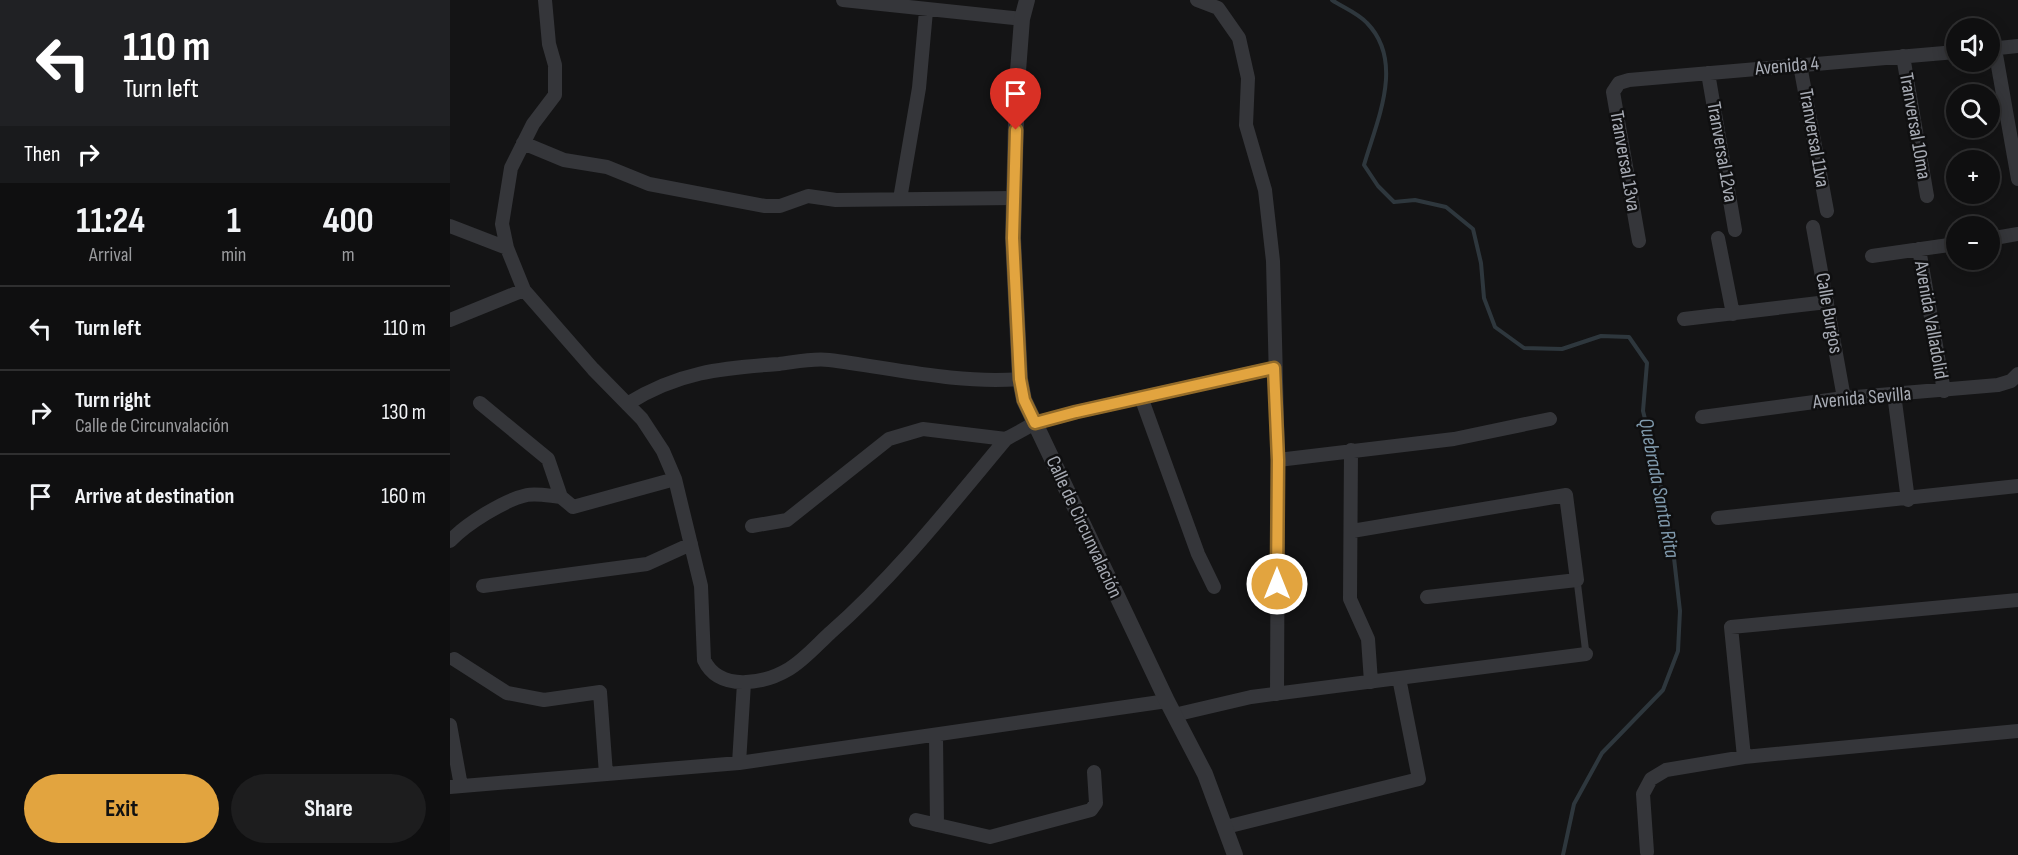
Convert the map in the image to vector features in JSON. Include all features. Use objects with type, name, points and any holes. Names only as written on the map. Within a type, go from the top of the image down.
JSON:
[{"type":"street","points":[[545,0],[549,44],[555,65],[555,96],[533,124],[511,168],[502,224],[507,248],[524,290],[642,419],[663,451],[675,479],[701,586],[704,660],[707,667],[722,678],[744,683],[791,668],[873,595],[1006,440],[1035,423],[1274,368]]},
{"type":"street","points":[[843,0],[1022,19]]},
{"type":"street","name":"Calle de Circunvalación","points":[[1027,0],[1022,19],[1013,238],[1020,379],[1024,400],[1171,708],[1205,774],[1235,855]]},
{"type":"street","points":[[1197,0],[1218,8],[1239,38],[1248,78],[1246,125],[1265,190],[1273,261],[1278,460],[1277,694]]},
{"type":"street","points":[[900,199],[919,88],[922,7]]},
{"type":"street","points":[[2000,48],[2018,46]]},
{"type":"street","name":"Avenida 4","points":[[1619,83],[1629,80],[1946,53]]},
{"type":"street","name":"Tranversal 10ma","points":[[1903,56],[1927,196]]},
{"type":"street","name":"Tranversal 11va","points":[[1800,65],[1827,211]]},
{"type":"street","points":[[1997,72],[2018,178]]},
{"type":"street","name":"Tranversal 12va","points":[[1708,73],[1736,230]]},
{"type":"street","name":"Tranversal 13va","points":[[1619,83],[1613,92],[1639,241]]},
{"type":"street","points":[[523,143],[564,160],[607,167],[649,184],[765,206],[780,206],[808,196],[836,200],[1014,198]]},
{"type":"street","points":[[450,226],[507,248]]},
{"type":"street","name":"Calle Burgos","points":[[1813,227],[1844,398]]},
{"type":"street","points":[[2000,237],[2018,234]]},
{"type":"street","points":[[1718,238],[1733,314]]},
{"type":"street","points":[[1872,256],[1946,245]]},
{"type":"street","name":"Avenida Valladolid","points":[[1919,249],[1944,391]]},
{"type":"street","points":[[450,321],[524,290]]},
{"type":"street","points":[[1684,319],[1827,302]]},
{"type":"street","points":[[627,404],[651,389],[703,372],[726,367],[826,360],[990,381],[1020,379]]},
{"type":"street","name":"Avenida Sevilla","points":[[1702,417],[1844,398],[1998,386],[2011,381],[2018,374]]},
{"type":"street","points":[[1894,394],[1908,500]]},
{"type":"street","points":[[1141,398],[1198,554],[1214,587]]},
{"type":"street","points":[[480,403],[548,459],[561,497],[573,507],[675,479]]},
{"type":"street","points":[[1278,460],[1454,439],[1550,419]]},
{"type":"street","points":[[752,526],[787,520],[889,439],[923,429],[1006,440]]},
{"type":"street","points":[[1351,450],[1350,599],[1368,639],[1371,682]]},
{"type":"street","points":[[1718,518],[1908,500],[2018,486]]},
{"type":"street","points":[[450,541],[460,530],[497,508],[528,495],[561,497]]},
{"type":"street","points":[[1352,531],[1566,495],[1577,580],[1427,597]]},
{"type":"street","points":[[483,586],[646,564],[691,544]]},
{"type":"street","points":[[1744,757],[1731,627],[2018,600]]},
{"type":"street","points":[[450,725],[455,787],[738,763],[1586,654]]},
{"type":"street","points":[[454,659],[507,693],[544,700],[600,692],[606,774]]},
{"type":"street","points":[[1226,827],[1419,779],[1400,678]]},
{"type":"street","points":[[738,763],[744,683]]},
{"type":"street","points":[[1647,852],[1643,794],[1651,779],[1666,770],[1744,757],[2018,731]]},
{"type":"street","points":[[936,736],[937,825]]},
{"type":"street","points":[[916,820],[990,837],[1091,810],[1096,803],[1094,772]]},
{"type":"lane","points":[[1577,580],[1586,654]]},
{"type":"waterway","name":"Quebrada Santa Rita","points":[[1332,0],[1367,23],[1378,38],[1384,55],[1385,92],[1364,165],[1378,186],[1394,202],[1415,200],[1446,207],[1473,229],[1481,263],[1484,298],[1495,327],[1524,348],[1562,349],[1601,336],[1629,337],[1647,363],[1643,411],[1658,470],[1674,558],[1680,611],[1678,651],[1663,690],[1602,753],[1574,804],[1563,855]]},
{"type":"route","points":[[1016,130],[1013,238],[1020,379],[1024,400],[1035,423],[1274,368],[1278,460],[1277,584]]}]
